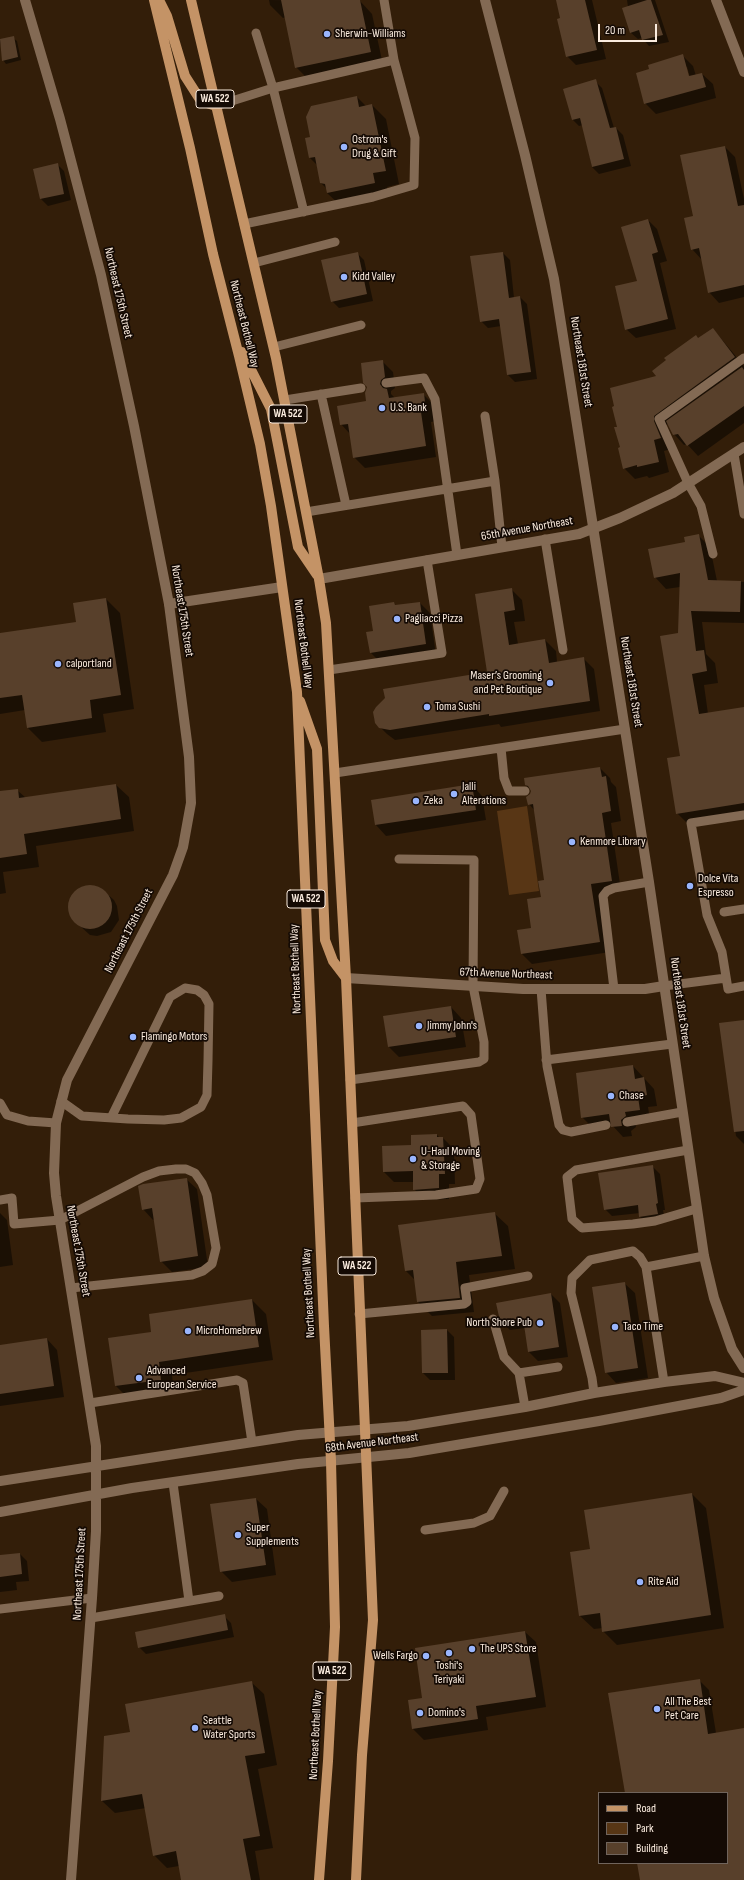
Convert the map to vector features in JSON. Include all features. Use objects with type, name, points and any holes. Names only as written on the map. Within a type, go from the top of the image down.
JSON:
[{"type":"main road","name":"Northeast Bothell Way","points":[[154,0],[190,148],[213,254],[260,444],[297,692],[330,1432],[335,1627],[328,1760],[319,1880]]},
{"type":"main road","points":[[159,0],[167,16],[185,76],[201,101],[216,106]]},
{"type":"main road","name":"Northeast Bothell Way","points":[[191,0],[274,347],[319,579],[326,623],[330,670],[346,978],[373,1620],[362,1755],[356,1880]]},
{"type":"main road","points":[[234,334],[271,409],[298,547],[319,579]]},
{"type":"main road","points":[[297,692],[317,749],[325,940],[333,961],[346,978]]},
{"type":"street","name":"Northeast 175th Street","points":[[25,0],[60,118],[101,276],[134,426],[169,604],[189,758],[192,803],[183,847],[173,875],[67,1080],[56,1123],[54,1173],[60,1220],[90,1403],[95,1440],[96,1466],[91,1618],[71,1880]]},
{"type":"street","name":"Northeast 181st Street","points":[[485,0],[525,155],[554,280],[649,882],[704,1256],[714,1298],[732,1349],[744,1368]]},
{"type":"street","points":[[716,0],[744,72]]},
{"type":"street","name":"65th Avenue Northeast","points":[[319,579],[579,534],[620,518],[673,493],[744,447]]},
{"type":"street","points":[[169,604],[282,587]]},
{"type":"street","name":"67th Avenue Northeast","points":[[346,978],[542,989],[645,989],[664,986]]},
{"type":"street","name":"68th Avenue Northeast","points":[[0,1481],[252,1442],[330,1432],[408,1426],[594,1392],[664,1382],[715,1376],[744,1383]]},
{"type":"street","name":"68th Avenue Northeast","points":[[0,1512],[173,1483],[331,1461],[409,1453],[599,1421],[721,1398],[744,1390]]},
{"type":"lane","points":[[244,224],[304,212],[414,185],[415,138],[394,60],[384,0]]},
{"type":"lane","points":[[256,33],[273,88],[304,212]]},
{"type":"lane","points":[[216,106],[273,88],[394,60]]},
{"type":"lane","points":[[254,262],[335,242]]},
{"type":"lane","points":[[274,347],[361,325]]},
{"type":"lane","points":[[713,554],[702,506],[688,483],[659,419],[744,358]]},
{"type":"lane","points":[[386,383],[424,378],[435,399],[457,555]]},
{"type":"lane","points":[[285,400],[362,388]]},
{"type":"lane","points":[[321,394],[346,506]]},
{"type":"lane","points":[[485,416],[502,547]]},
{"type":"lane","points":[[734,454],[744,514]]},
{"type":"lane","points":[[306,512],[494,482]]},
{"type":"lane","points":[[545,539],[562,650]]},
{"type":"lane","points":[[330,670],[442,653],[427,560]]},
{"type":"lane","points":[[335,773],[625,729]]},
{"type":"lane","points":[[501,748],[504,778],[509,790],[526,791]]},
{"type":"lane","points":[[744,815],[691,823],[707,915],[722,952],[728,989],[744,986]]},
{"type":"lane","points":[[350,1080],[479,1062],[484,1059],[484,1042],[473,986],[474,860],[399,859]]},
{"type":"lane","points":[[614,989],[603,896],[607,891],[614,888],[649,882]]},
{"type":"lane","points":[[724,912],[744,909]]},
{"type":"lane","points":[[664,986],[726,978]]},
{"type":"lane","points":[[61,1100],[82,1116],[111,1118],[164,1120],[182,1118],[201,1107],[207,1095],[209,1004],[204,995],[197,990],[185,988],[170,997],[111,1118]]},
{"type":"lane","points":[[542,989],[546,1060],[559,1125],[563,1130],[571,1132],[606,1125]]},
{"type":"lane","points":[[546,1060],[672,1044]]},
{"type":"lane","points":[[0,1103],[7,1115],[28,1121],[56,1123]]},
{"type":"lane","points":[[352,1123],[463,1106],[471,1115],[480,1179],[476,1189],[436,1195],[355,1198]]},
{"type":"lane","points":[[627,1122],[682,1112]]},
{"type":"lane","points":[[688,1150],[576,1170],[567,1177],[572,1219],[582,1228],[633,1224],[655,1221],[696,1209]]},
{"type":"lane","points":[[0,1200],[12,1198],[14,1224],[60,1220],[143,1177],[159,1171],[186,1169],[194,1173],[202,1183],[207,1195],[216,1248],[212,1264],[203,1271],[192,1275],[71,1288]]},
{"type":"lane","points":[[594,1392],[592,1378],[571,1293],[572,1278],[590,1260],[633,1252],[636,1253],[646,1267],[664,1382]]},
{"type":"lane","points":[[646,1267],[704,1256]]},
{"type":"lane","points":[[359,1314],[464,1304],[467,1302],[465,1288],[528,1276]]},
{"type":"lane","points":[[493,1319],[504,1357],[519,1373],[524,1406]]},
{"type":"lane","points":[[519,1373],[558,1368]]},
{"type":"lane","points":[[90,1403],[237,1380],[243,1383],[252,1442]]},
{"type":"lane","points":[[173,1483],[190,1601]]},
{"type":"lane","points":[[425,1530],[474,1523],[490,1516],[504,1491]]},
{"type":"lane","points":[[91,1618],[218,1596]]},
{"type":"lane","points":[[0,1610],[92,1598]]},
{"type":"green space","points":[[527,806],[539,891],[509,895],[497,811]]},
{"type":"building","name":"Sherwin-Williams","points":[[281,0],[360,0],[371,52],[295,68]]},
{"type":"building","points":[[556,0],[585,0],[597,50],[566,57],[557,19],[560,18]]},
{"type":"building","points":[[651,0],[663,35],[642,40],[639,30],[630,33],[622,8]]},
{"type":"building","points":[[14,36],[18,57],[2,61],[0,39]]},
{"type":"building","points":[[683,54],[689,76],[702,73],[706,87],[644,104],[636,73],[649,69],[648,65]]},
{"type":"building","points":[[596,79],[610,128],[616,127],[624,159],[592,167],[580,118],[572,120],[563,89]]},
{"type":"building","name":"Ostrom's Drug & Gift","points":[[357,96],[359,107],[372,104],[386,171],[373,173],[375,183],[327,193],[325,184],[320,183],[315,157],[309,158],[305,138],[310,137],[306,117],[311,106]]},
{"type":"building","points":[[725,146],[738,206],[744,205],[744,285],[708,293],[699,248],[691,250],[684,218],[693,216],[680,155]]},
{"type":"building","points":[[58,163],[64,194],[40,199],[33,169]]},
{"type":"building","points":[[648,219],[658,252],[652,254],[668,319],[625,330],[615,286],[637,281],[621,227]]},
{"type":"building","name":"Kidd Valley","points":[[358,252],[367,294],[331,302],[321,260]]},
{"type":"building","points":[[503,252],[509,298],[520,296],[531,372],[507,375],[499,319],[480,322],[470,256]]},
{"type":"building","points":[[713,328],[735,357],[654,416],[654,421],[661,438],[654,440],[659,462],[637,467],[637,465],[623,469],[618,448],[620,447],[614,427],[617,427],[612,407],[614,406],[610,388],[656,376],[652,371],[666,360],[664,358],[696,335],[698,338]]},
{"type":"building","name":"U.S. Bank","points":[[383,360],[385,377],[381,380],[380,384],[383,388],[387,389],[389,398],[424,393],[426,411],[421,412],[426,446],[353,458],[348,424],[340,425],[337,406],[366,401],[365,393],[367,387],[363,383],[361,363]]},
{"type":"building","points":[[742,367],[744,370],[744,406],[687,446],[678,434],[673,435],[666,421]]},
{"type":"building","points":[[699,534],[708,580],[741,581],[740,612],[691,611],[696,651],[704,650],[707,671],[692,674],[699,714],[744,707],[744,803],[676,814],[667,758],[680,756],[660,636],[678,633],[680,573],[654,578],[648,549],[685,542],[684,537]]},
{"type":"building","points":[[512,588],[515,610],[504,612],[509,645],[545,639],[549,663],[584,657],[590,701],[489,716],[489,714],[390,730],[379,728],[375,723],[373,712],[385,698],[383,689],[487,672],[475,594]]},
{"type":"building","name":"calportland","points":[[106,598],[121,695],[90,700],[92,718],[27,728],[22,695],[0,698],[0,633],[76,622],[73,603]]},
{"type":"building","name":"Pagliacci Pizza","points":[[394,602],[395,605],[420,602],[426,644],[370,653],[366,632],[373,631],[369,606]]},
{"type":"building","name":"Kenmore Library","points":[[600,767],[602,777],[606,776],[611,811],[602,813],[612,881],[591,884],[600,942],[521,954],[517,930],[531,928],[527,899],[541,897],[538,881],[544,880],[533,804],[528,805],[526,797],[531,791],[528,786],[525,785],[524,778]]},
{"type":"building","points":[[116,784],[121,819],[24,834],[27,854],[0,858],[0,791],[18,789],[19,798]]},
{"type":"building","points":[[472,784],[476,810],[375,825],[371,800]]},
{"type":"building","points":[[86,885],[94,885],[99,886],[106,891],[111,898],[111,916],[106,923],[99,928],[86,929],[78,926],[71,919],[68,911],[68,903],[71,895],[78,888]]},
{"type":"building","name":"Jimmy John's","points":[[451,1006],[456,1037],[388,1047],[383,1016]]},
{"type":"building","points":[[744,1020],[744,1131],[734,1132],[719,1023]]},
{"type":"building","name":"Chase","points":[[633,1065],[635,1079],[644,1077],[647,1095],[638,1097],[640,1110],[625,1112],[626,1116],[621,1120],[622,1126],[611,1127],[609,1114],[581,1118],[576,1073]]},
{"type":"building","name":"U-Haul Moving & Storage","points":[[437,1134],[437,1137],[443,1137],[445,1174],[439,1174],[439,1188],[413,1190],[413,1171],[383,1172],[382,1146],[411,1145],[411,1135]]},
{"type":"building","points":[[653,1165],[658,1214],[639,1217],[638,1205],[604,1210],[598,1173]]},
{"type":"building","points":[[187,1178],[198,1256],[160,1262],[152,1208],[142,1210],[138,1186]]},
{"type":"building","points":[[495,1212],[502,1256],[456,1262],[460,1298],[417,1302],[413,1270],[405,1271],[398,1225]]},
{"type":"building","name":"Taco Time","points":[[625,1282],[638,1368],[605,1373],[592,1287]]},
{"type":"building","name":"North Shore Pub","points":[[551,1293],[559,1347],[528,1352],[523,1318],[500,1321],[496,1303]]},
{"type":"building","points":[[252,1299],[259,1347],[159,1362],[161,1380],[115,1386],[108,1338],[151,1332],[149,1314]]},
{"type":"building","points":[[447,1329],[448,1373],[422,1373],[421,1330]]},
{"type":"building","points":[[47,1338],[54,1386],[0,1394],[0,1345]]},
{"type":"building","name":"Rite Aid","points":[[692,1493],[711,1615],[602,1632],[600,1613],[579,1616],[570,1552],[590,1549],[584,1510]]},
{"type":"building","name":"Super Supplements","points":[[256,1498],[266,1565],[220,1572],[210,1504]]},
{"type":"building","points":[[20,1553],[22,1574],[0,1577],[0,1555]]},
{"type":"building","points":[[225,1614],[228,1630],[138,1648],[135,1632]]},
{"type":"building","points":[[525,1631],[536,1697],[476,1706],[478,1719],[412,1729],[408,1700],[422,1698],[415,1648]]},
{"type":"building","points":[[700,1679],[708,1734],[744,1728],[744,1880],[640,1880],[637,1864],[728,1864],[728,1792],[625,1792],[608,1693]]},
{"type":"building","points":[[252,1681],[265,1753],[245,1756],[260,1836],[243,1839],[251,1880],[181,1880],[176,1851],[153,1856],[142,1794],[101,1801],[104,1736],[130,1732],[125,1704]]},
{"type":"place","name":"Sherwin-Williams","points":[[327,34]]},
{"type":"place","name":"Ostrom's Drug & Gift","points":[[344,147]]},
{"type":"place","name":"Kidd Valley","points":[[344,277]]},
{"type":"place","name":"U.S. Bank","points":[[382,408]]},
{"type":"place","name":"Pagliacci Pizza","points":[[397,619]]},
{"type":"place","name":"calportland","points":[[58,664]]},
{"type":"place","name":"Maser’s Grooming and Pet Boutique","points":[[550,683]]},
{"type":"place","name":"Toma Sushi","points":[[427,707]]},
{"type":"place","name":"Jalli Alterations","points":[[454,794]]},
{"type":"place","name":"Zeka","points":[[416,801]]},
{"type":"place","name":"Kenmore Library","points":[[572,842]]},
{"type":"place","name":"Dolce Vita Espresso","points":[[690,886]]},
{"type":"place","name":"Jimmy John's","points":[[419,1026]]},
{"type":"place","name":"Flamingo Motors","points":[[133,1037]]},
{"type":"place","name":"Chase","points":[[611,1096]]},
{"type":"place","name":"U-Haul Moving & Storage","points":[[413,1159]]},
{"type":"place","name":"North Shore Pub","points":[[540,1323]]},
{"type":"place","name":"Taco Time","points":[[615,1327]]},
{"type":"place","name":"MicroHomebrew","points":[[188,1331]]},
{"type":"place","name":"Advanced European Service","points":[[139,1378]]},
{"type":"place","name":"Super Supplements","points":[[238,1535]]},
{"type":"place","name":"Rite Aid","points":[[640,1582]]},
{"type":"place","name":"The UPS Store","points":[[472,1649]]},
{"type":"place","name":"Toshi's Teriyaki","points":[[449,1653]]},
{"type":"place","name":"Wells Fargo","points":[[426,1656]]},
{"type":"place","name":"All The Best Pet Care","points":[[657,1709]]},
{"type":"place","name":"Domino's","points":[[420,1713]]},
{"type":"place","name":"Seattle Water Sports","points":[[195,1728]]}]
